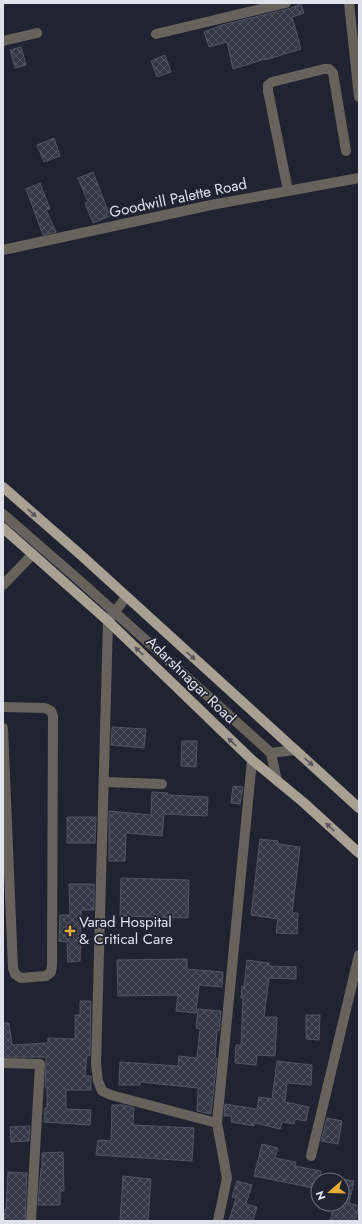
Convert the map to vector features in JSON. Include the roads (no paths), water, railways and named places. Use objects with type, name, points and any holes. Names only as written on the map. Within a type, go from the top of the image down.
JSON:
[{"type":"main road","name":"Adarshnagar Road","points":[[3,487],[359,808]]},
{"type":"main road","name":"Adarshnagar Road","points":[[3,528],[108,620],[252,760],[303,802],[359,854]]},
{"type":"street","points":[[156,34],[286,3]]},
{"type":"street","points":[[349,3],[359,97]]},
{"type":"street","points":[[3,41],[37,33]]},
{"type":"street","points":[[288,191],[268,91],[268,85],[272,82],[329,69],[332,73],[346,151]]},
{"type":"street","name":"Goodwill Palette Road","points":[[3,250],[211,205],[359,178]]},
{"type":"street","points":[[3,514],[272,753],[277,781]]},
{"type":"street","points":[[3,585],[33,554]]},
{"type":"street","points":[[126,597],[108,620],[96,1064],[98,1081],[102,1091],[111,1095],[217,1123]]},
{"type":"street","points":[[3,707],[45,708],[51,711],[53,716],[52,965],[51,972],[46,976],[21,978],[15,974],[13,968],[3,728]]},
{"type":"street","points":[[272,753],[295,750]]},
{"type":"street","points":[[218,1221],[227,1178],[217,1123],[252,760]]},
{"type":"street","points":[[104,782],[162,784]]},
{"type":"street","points":[[311,1156],[359,955]]},
{"type":"street","points":[[3,1063],[40,1064],[31,1221]]},
{"type":"place","name":"Varad Hospital & Critical Care","points":[[70,931]]}]
